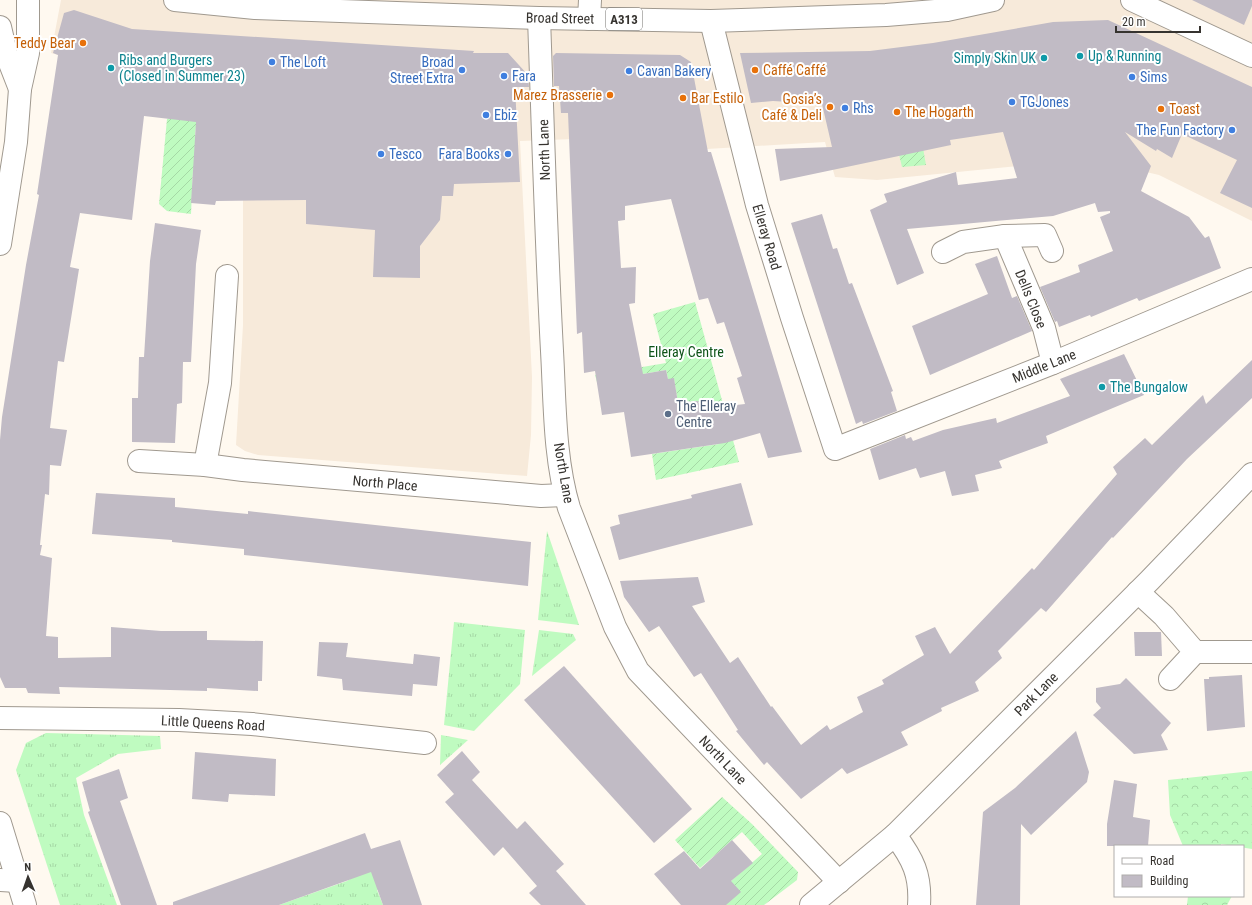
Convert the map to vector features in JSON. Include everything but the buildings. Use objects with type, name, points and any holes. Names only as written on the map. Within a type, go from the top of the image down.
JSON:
[{"type":"street","points":[[0,244],[16,142],[20,89],[28,48],[28,0]]},
{"type":"street","name":"Broad Street","points":[[175,0],[255,8],[539,18],[590,9],[711,21],[886,15],[947,10],[993,0]]},
{"type":"street","points":[[1132,0],[1252,56]]},
{"type":"street","name":"North Lane","points":[[539,18],[549,302],[558,443],[565,495],[615,626],[638,671],[838,882]]},
{"type":"street","name":"Elleray Road","points":[[711,21],[757,205],[792,318],[835,448]]},
{"type":"street","points":[[0,27],[6,53],[20,89]]},
{"type":"street","points":[[943,252],[963,242],[1005,236],[1045,235],[1052,251]]},
{"type":"street","name":"Dells Close","points":[[1005,236],[1044,328],[1053,363]]},
{"type":"street","points":[[205,465],[220,383],[226,276]]},
{"type":"street","name":"Middle Lane","points":[[835,448],[1053,363],[1252,279]]},
{"type":"street","name":"North Place","points":[[139,461],[205,465],[243,470],[541,496],[565,495]]},
{"type":"street","name":"Park Lane","points":[[811,905],[895,836],[1138,592],[1252,474]]},
{"type":"street","points":[[1138,592],[1164,616],[1195,652]]},
{"type":"street","points":[[1170,679],[1195,652],[1252,652]]},
{"type":"street","name":"Little Queens Road","points":[[0,718],[179,720],[252,724],[425,742]]},
{"type":"street","points":[[0,823],[8,880],[25,905]]},
{"type":"street","points":[[895,836],[911,856],[920,888],[919,905]]},
{"type":"shaded area","points":[[61,0],[1252,0],[1252,221],[1159,175],[1108,163],[1039,164],[877,180],[835,177],[825,142],[707,149],[602,138],[520,141],[532,377],[531,435],[527,476],[258,455],[245,451],[236,445],[243,325],[243,200],[255,85],[95,65],[51,53]]},
{"type":"green space","points":[[199,101],[195,135],[216,138],[193,170],[191,214],[167,211],[159,204],[167,119]]},
{"type":"green space","points":[[919,125],[926,165],[902,167],[893,129]]},
{"type":"green space","name":"Elleray Centre","points":[[695,302],[739,462],[656,480],[652,454],[719,444],[698,401],[678,403],[674,379],[668,379],[666,370],[597,382],[595,375],[666,363],[653,314]]},
{"type":"green space","points":[[547,531],[579,625],[538,620]]},
{"type":"green space","points":[[454,622],[525,630],[520,684],[474,731],[444,725]]},
{"type":"green space","points":[[539,630],[573,634],[576,640],[532,676]]},
{"type":"green space","points":[[46,733],[160,736],[161,749],[118,754],[76,778],[84,815],[117,905],[60,905],[16,770],[26,743]]},
{"type":"green space","points":[[441,735],[468,740],[440,765]]},
{"type":"green space","points":[[1252,771],[1252,849],[1244,848],[1244,845],[1183,845],[1170,815],[1168,780]]},
{"type":"green space","points":[[722,797],[752,824],[798,872],[797,880],[764,905],[726,905],[731,881],[762,854],[742,832],[700,868],[675,840]]},
{"type":"green space","points":[[374,863],[383,888],[377,890],[383,905],[279,905],[347,881]]},
{"type":"green space","points":[[1188,897],[1231,897],[1227,905],[1187,905]]},
{"type":"place","name":"Teddy Bear","points":[[83,43]]},
{"type":"place","name":"Up & Running","points":[[1080,56]]},
{"type":"place","name":"Simply Skin UK","points":[[1044,58]]},
{"type":"place","name":"The Loft","points":[[272,62]]},
{"type":"place","name":"Ribs and Burgers (Closed in Summer 23)","points":[[111,68]]},
{"type":"place","name":"Broad Street Extra","points":[[462,70]]},
{"type":"place","name":"Caffé Caffé","points":[[755,70]]},
{"type":"place","name":"Cavan Bakery","points":[[629,71]]},
{"type":"place","name":"Fara","points":[[504,76]]},
{"type":"place","name":"Sims","points":[[1132,77]]},
{"type":"place","name":"Marez Brasserie","points":[[610,95]]},
{"type":"place","name":"Bar Estilo","points":[[683,98]]},
{"type":"place","name":"TGJones","points":[[1012,102]]},
{"type":"place","name":"Gosia’s Café & Deli","points":[[830,107]]},
{"type":"place","name":"Rhs","points":[[845,108]]},
{"type":"place","name":"Toast","points":[[1161,109]]},
{"type":"place","name":"The Hogarth","points":[[897,112]]},
{"type":"place","name":"Ebiz","points":[[486,115]]},
{"type":"place","name":"The Fun Factory","points":[[1232,130]]},
{"type":"place","name":"Tesco","points":[[381,154]]},
{"type":"place","name":"Fara Books","points":[[508,154]]},
{"type":"place","name":"The Bungalow","points":[[1102,387]]},
{"type":"place","name":"The Elleray Centre","points":[[668,414]]}]
